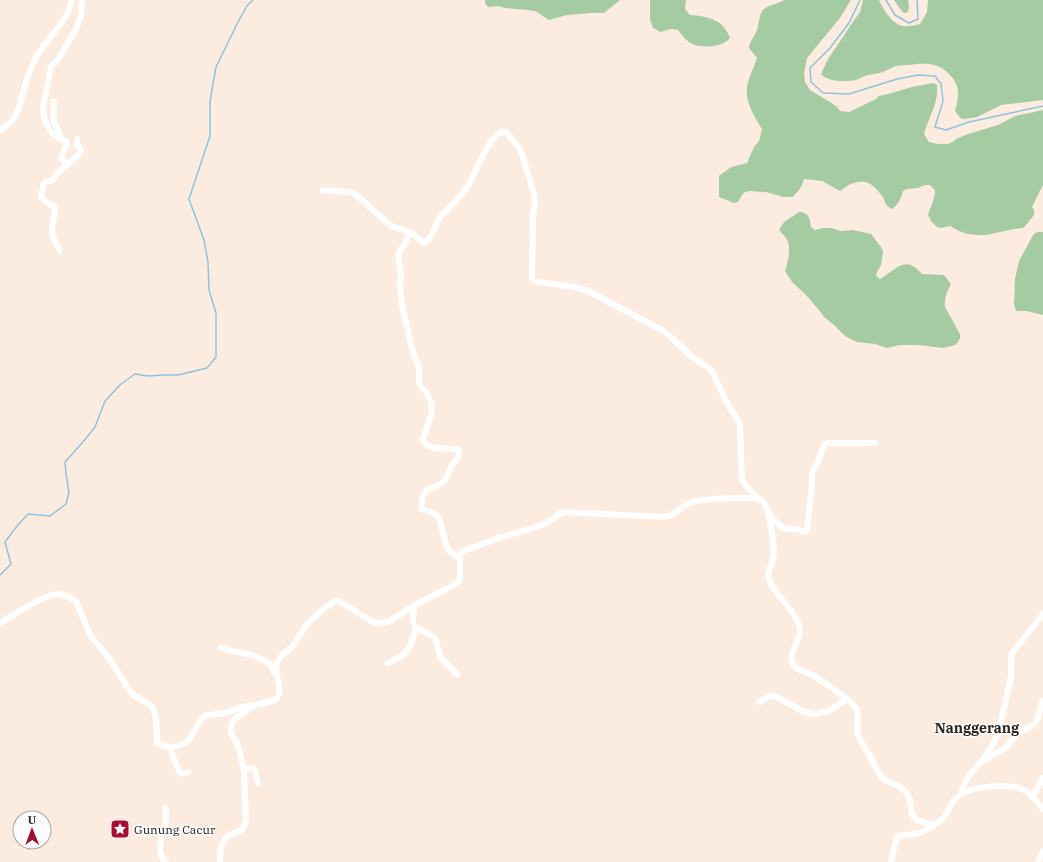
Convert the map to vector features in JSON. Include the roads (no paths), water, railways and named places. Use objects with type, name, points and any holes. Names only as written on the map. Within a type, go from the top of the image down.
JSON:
[{"type":"street","points":[[0,130],[15,117],[33,63],[39,52],[64,19],[70,9],[72,0]]},
{"type":"street","points":[[67,165],[62,157],[68,144],[50,131],[45,122],[43,113],[44,102],[51,68],[59,58],[76,29],[81,16],[82,0]]},
{"type":"street","points":[[54,102],[54,123],[59,130],[61,139]]},
{"type":"street","points":[[323,190],[349,192],[355,194],[391,226],[412,233],[421,241],[427,242],[440,217],[466,190],[487,146],[501,132],[506,132],[518,146],[534,194],[532,278],[534,281],[574,287],[598,296],[662,330],[692,357],[710,368],[740,426],[742,480],[764,503],[767,510],[774,552],[768,576],[769,579],[777,594],[797,619],[799,625],[799,636],[791,657],[792,664],[814,676],[856,708],[858,712],[858,735],[881,777],[907,793],[910,798],[912,815],[914,818],[921,822],[934,825]]},
{"type":"street","points":[[60,251],[52,232],[55,208],[41,195],[44,183],[53,180],[55,175],[74,160],[81,151],[79,146],[77,146],[78,139]]},
{"type":"street","points":[[409,232],[406,242],[398,256],[402,306],[412,349],[419,367],[419,384],[432,402],[432,412],[423,443],[426,446],[431,447],[457,449],[460,454],[451,465],[444,482],[426,490],[422,509],[436,514],[439,518],[446,545],[450,552],[460,559]]},
{"type":"street","points":[[767,510],[775,521],[783,528],[796,529],[806,532],[812,484],[811,477],[825,444],[875,443]]},
{"type":"street","points":[[0,623],[52,595],[61,594],[72,598],[76,601],[90,635],[109,658],[130,692],[153,708],[157,743],[170,748],[189,740],[200,721],[208,715],[224,713],[266,703],[278,697],[280,690],[276,665],[280,658],[293,646],[310,622],[333,602],[339,602],[376,623],[388,622],[415,605],[450,587],[459,580],[460,554],[463,551],[542,525],[562,512],[662,517],[671,516],[687,504],[699,501],[751,498],[761,500]]},
{"type":"street","points":[[415,605],[413,623],[416,627],[434,637],[440,657],[458,675]]},
{"type":"street","points":[[982,762],[999,729],[1012,674],[1012,653],[1043,614]]},
{"type":"street","points":[[388,663],[405,654],[410,647],[416,627]]},
{"type":"street","points":[[221,648],[256,656],[270,664],[277,676]]},
{"type":"street","points":[[759,702],[770,696],[775,696],[804,712],[815,714],[829,712],[846,699]]},
{"type":"street","points":[[961,794],[964,784],[976,766],[1006,748],[1014,736],[1019,732],[1034,725],[1039,708],[1043,701]]},
{"type":"street","points":[[220,862],[220,851],[224,839],[231,834],[242,830],[246,819],[244,770],[238,746],[232,738],[231,728],[235,719],[254,706]]},
{"type":"street","points":[[170,748],[180,773],[183,774],[188,772]]},
{"type":"street","points":[[244,770],[252,768],[255,770],[258,784]]},
{"type":"street","points":[[1032,797],[1043,778]]},
{"type":"street","points":[[891,862],[897,837],[922,832],[934,825],[943,818],[952,802],[961,794],[976,788],[984,786],[1018,788],[1029,793],[1043,809]]},
{"type":"street","points":[[165,808],[167,817],[160,845],[160,853],[162,859],[166,862]]},
{"type":"street","points":[[1038,862],[1043,851]]},
{"type":"waterway","points":[[0,575],[11,564],[5,542],[28,514],[50,516],[66,504],[69,492],[65,462],[95,427],[105,401],[121,384],[135,374],[148,376],[178,375],[207,368],[216,357],[216,313],[209,290],[208,262],[204,240],[189,199],[210,136],[210,101],[216,67],[239,20],[247,6],[253,0]]},
{"type":"waterway","points":[[860,0],[849,23],[830,48],[810,68],[811,82],[823,93],[849,94],[897,79],[918,75],[935,76],[941,84],[943,101],[935,127],[946,130],[969,122],[1043,106]]},
{"type":"waterway","points":[[886,0],[895,15],[909,23],[918,19],[917,0]]},
{"type":"place","name":"Gunung Cacur","points":[[120,829]]},
{"type":"district","name":"Nanggerang","points":[[977,728]]}]
